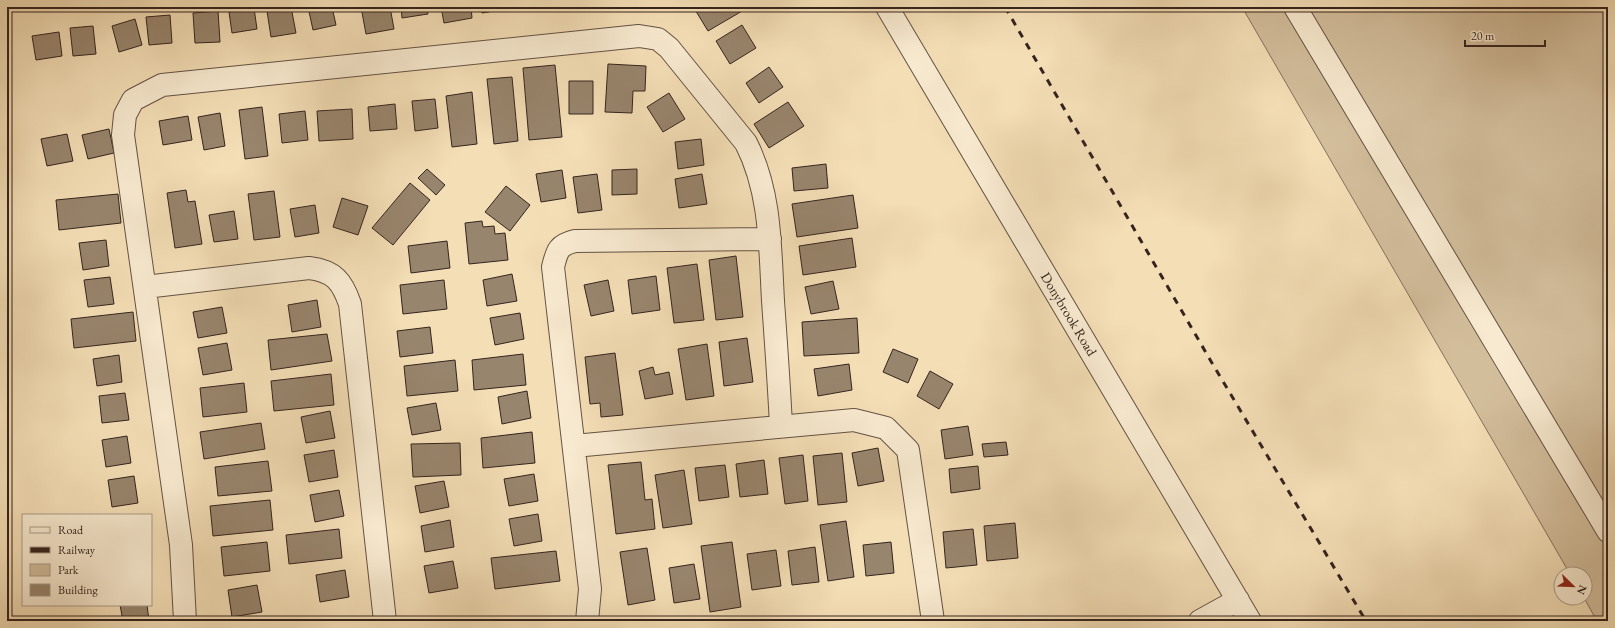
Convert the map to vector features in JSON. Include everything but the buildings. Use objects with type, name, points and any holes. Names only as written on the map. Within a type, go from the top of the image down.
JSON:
[{"type":"street","name":"Donybrook Road","points":[[887,7],[1250,621]]},
{"type":"street","points":[[1295,7],[1608,531]]},
{"type":"street","points":[[185,621],[181,545],[123,135],[125,115],[133,100],[162,85],[639,36],[658,39],[669,48],[746,144],[755,161],[763,187],[770,239],[781,426]]},
{"type":"street","points":[[587,621],[590,589],[553,267],[556,252],[565,243],[575,241],[770,239]]},
{"type":"street","points":[[144,287],[309,268],[324,270],[336,278],[345,289],[350,304],[385,621]]},
{"type":"street","points":[[574,446],[854,420],[886,428],[908,450],[933,621]]},
{"type":"street","points":[[1200,621],[1238,600]]},
{"type":"green space","points":[[1242,7],[1608,7],[1608,621],[1597,621],[1589,606],[1593,606],[1593,566],[1565,566]]},
{"type":"railway","points":[[1005,7],[1212,363],[1366,621]]}]
